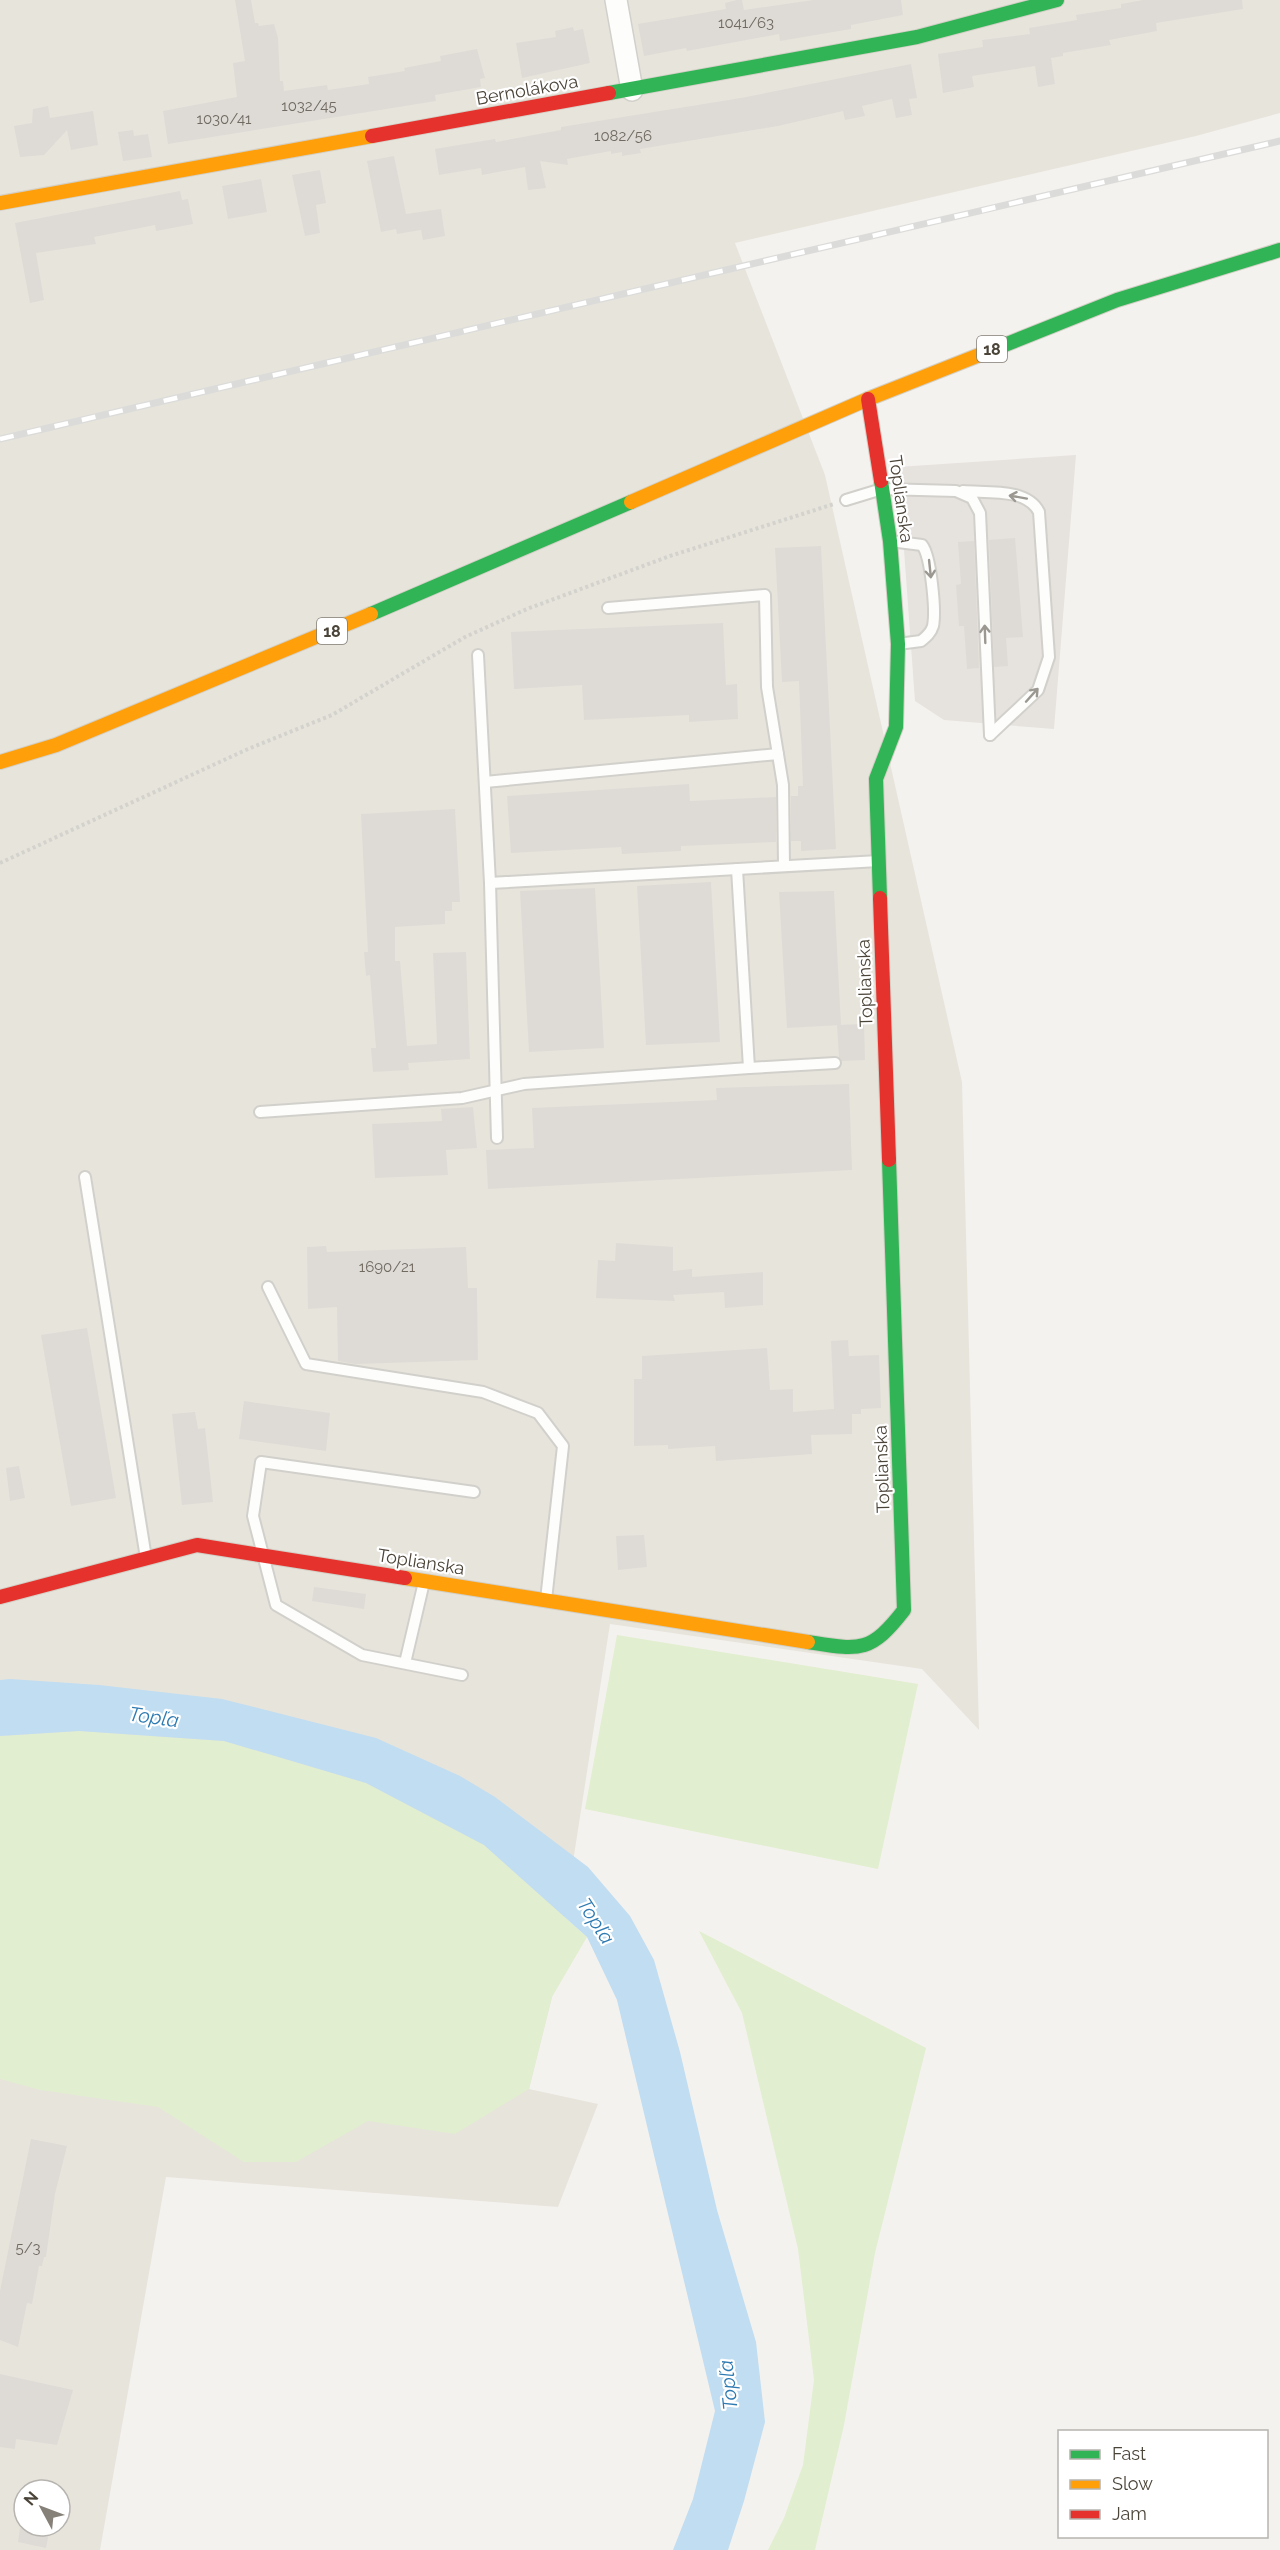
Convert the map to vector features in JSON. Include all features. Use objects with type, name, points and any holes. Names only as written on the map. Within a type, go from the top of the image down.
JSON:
[{"type":"street","points":[[616,0],[632,90]]},
{"type":"street","name":"Bernolákova","points":[[0,203],[917,38],[1057,0]]},
{"type":"street","name":"18","points":[[0,762],[56,745],[260,662],[868,399],[1117,300],[1280,250]]},
{"type":"street","name":"Toplianska","points":[[0,1597],[197,1545],[852,1649],[884,1636],[904,1610],[876,779],[896,727],[897,644],[890,541],[868,399]]},
{"type":"lane","points":[[846,500],[882,489],[956,491],[1022,496],[1033,501],[1039,512],[1049,657],[1038,690],[990,735],[980,513],[972,498],[956,491]]},
{"type":"lane","points":[[890,541],[922,545],[927,551],[930,566],[933,625],[921,641],[897,644]]},
{"type":"lane","points":[[608,608],[765,595],[767,687],[783,785],[784,866]]},
{"type":"lane","points":[[478,655],[490,883],[497,1138]]},
{"type":"lane","points":[[485,782],[778,754]]},
{"type":"lane","points":[[490,883],[879,861]]},
{"type":"lane","points":[[737,869],[749,1068]]},
{"type":"lane","points":[[260,1112],[462,1098],[524,1084],[835,1063]]},
{"type":"lane","points":[[85,1177],[146,1558]]},
{"type":"lane","points":[[268,1287],[306,1364],[483,1392],[538,1413],[563,1446],[546,1600]]},
{"type":"lane","points":[[462,1675],[362,1655],[276,1605],[253,1516],[261,1462],[474,1492]]},
{"type":"lane","points":[[405,1663],[424,1581]]},
{"type":"path","points":[[0,863],[227,758],[332,715],[465,637],[527,609],[670,556],[846,500]]},
{"type":"shaded area","points":[[0,0],[1280,0],[1280,113],[1196,136],[735,243],[825,475],[962,1082],[979,1730],[922,1669],[610,1624],[552,1997],[529,2089],[598,2104],[558,2207],[166,2177],[100,2550],[0,2550]]},
{"type":"shaded area","points":[[1076,455],[1054,729],[944,720],[915,701],[898,467]]},
{"type":"green space","points":[[617,1635],[918,1684],[878,1869],[585,1809]]},
{"type":"green space","points":[[79,1731],[224,1741],[366,1783],[484,1845],[587,1937],[552,1997],[529,2089],[455,2134],[368,2121],[296,2162],[244,2162],[158,2107],[40,2090],[0,2079],[0,1736]]},
{"type":"green space","points":[[699,1931],[926,2048],[875,2253],[844,2425],[815,2550],[768,2550],[784,2518],[803,2465],[814,2380],[798,2249],[742,2013]]},
{"type":"water","name":"Topľa","points":[[0,1680],[99,1685],[222,1699],[376,1738],[460,1776],[495,1797],[588,1867],[630,1916],[654,1960],[680,2052],[717,2210],[756,2342],[765,2422],[728,2550],[673,2550],[693,2499],[715,2411],[617,2000],[587,1937],[484,1845],[366,1783],[224,1741],[79,1731],[0,1736]]},
{"type":"building","points":[[235,0],[251,0],[255,23],[259,26],[274,24],[278,38],[280,81],[283,81],[284,91],[327,85],[328,90],[369,84],[368,77],[405,71],[404,68],[441,61],[440,56],[477,49],[485,78],[480,79],[481,87],[435,95],[436,101],[168,144],[163,111],[237,97],[233,63],[245,61]]},
{"type":"building","points":[[742,0],[744,10],[813,0],[901,0],[903,15],[851,25],[851,29],[780,41],[779,34],[687,51],[686,48],[644,56],[638,24],[726,9],[725,3]]},
{"type":"building","points":[[1143,0],[1242,0],[1243,9],[1156,23],[1157,31],[1109,40],[1111,45],[1063,53],[1063,56],[1051,58],[1055,84],[1038,87],[1035,66],[972,76],[974,87],[943,93],[938,54],[983,47],[982,40],[1030,34],[1029,28],[1077,20],[1076,15],[1121,8],[1121,4]]},
{"type":"building","points":[[573,27],[574,31],[583,29],[590,63],[522,78],[516,43],[556,37],[555,31]]},
{"type":"building","points":[[911,64],[917,98],[909,99],[912,115],[896,118],[892,99],[862,106],[865,116],[845,120],[843,111],[778,126],[640,149],[641,153],[622,156],[622,152],[611,154],[611,151],[567,159],[568,165],[540,161],[546,188],[528,190],[525,167],[482,175],[481,168],[439,175],[435,149],[495,139],[496,142],[561,130],[561,127],[741,98]]},
{"type":"building","points":[[48,106],[50,118],[93,111],[98,145],[71,150],[67,130],[44,155],[20,157],[14,126],[32,123],[33,109]]},
{"type":"building","points":[[133,130],[134,136],[148,134],[152,157],[123,161],[118,132]]},
{"type":"building","points":[[394,156],[406,214],[441,209],[445,236],[423,240],[421,230],[397,234],[396,229],[381,232],[367,161]]},
{"type":"building","points":[[320,170],[326,203],[316,205],[320,233],[305,236],[292,175]]},
{"type":"building","points":[[261,179],[267,212],[228,219],[222,186]]},
{"type":"building","points":[[180,191],[182,200],[188,199],[193,224],[156,231],[155,225],[94,237],[96,244],[36,253],[44,300],[30,303],[15,223]]},
{"type":"building","points":[[1015,538],[1023,637],[1006,638],[1008,666],[994,667],[989,540]]},
{"type":"building","points":[[974,541],[979,668],[967,669],[964,626],[959,626],[956,585],[961,584],[958,542]]},
{"type":"building","points":[[821,546],[836,849],[801,851],[801,841],[791,841],[791,796],[798,796],[798,786],[803,786],[799,681],[782,682],[775,548]]},
{"type":"building","points":[[723,623],[726,685],[737,684],[738,719],[689,722],[689,715],[584,720],[582,685],[514,689],[511,632]]},
{"type":"building","points":[[689,784],[690,801],[776,797],[776,842],[681,846],[681,851],[622,854],[621,847],[511,853],[507,796]]},
{"type":"building","points":[[455,809],[460,902],[452,902],[452,911],[445,911],[445,924],[395,927],[395,961],[400,961],[407,1046],[437,1044],[433,953],[466,952],[470,1059],[408,1063],[409,1070],[373,1072],[371,1048],[376,1048],[370,975],[366,976],[364,952],[368,952],[361,814]]},
{"type":"building","points":[[711,882],[720,1042],[646,1045],[637,886]]},
{"type":"building","points":[[595,888],[604,1048],[529,1052],[520,891]]},
{"type":"building","points":[[834,891],[841,1025],[787,1028],[779,892]]},
{"type":"building","points":[[864,1024],[865,1060],[842,1061],[839,1057],[837,1025]]},
{"type":"building","points":[[849,1084],[852,1170],[488,1189],[486,1150],[534,1148],[532,1108],[717,1100],[716,1088]]},
{"type":"building","points":[[473,1107],[477,1148],[446,1150],[448,1175],[375,1178],[372,1124],[442,1121],[441,1109]]},
{"type":"building","points":[[616,1243],[673,1247],[673,1271],[692,1269],[692,1277],[763,1272],[763,1305],[725,1308],[724,1292],[673,1295],[675,1301],[596,1298],[598,1260],[615,1261]]},
{"type":"building","points":[[326,1246],[327,1252],[466,1247],[468,1288],[477,1288],[478,1360],[355,1364],[338,1361],[337,1307],[308,1309],[307,1247]]},
{"type":"building","points":[[87,1328],[116,1498],[71,1506],[41,1335]]},
{"type":"building","points":[[848,1340],[849,1356],[879,1355],[881,1408],[861,1409],[861,1414],[852,1414],[852,1434],[811,1435],[812,1454],[716,1461],[715,1446],[668,1449],[668,1445],[634,1446],[634,1379],[642,1379],[642,1356],[767,1348],[770,1390],[793,1389],[793,1412],[834,1409],[831,1341]]},
{"type":"building","points":[[244,1401],[330,1413],[326,1451],[239,1439]]},
{"type":"building","points":[[195,1412],[198,1429],[205,1428],[213,1502],[182,1505],[172,1414]]},
{"type":"building","points":[[19,1466],[25,1498],[10,1501],[6,1468]]},
{"type":"building","points":[[644,1535],[647,1567],[618,1570],[616,1536]]},
{"type":"building","points":[[314,1587],[366,1594],[364,1609],[312,1601]]},
{"type":"building","points":[[31,2139],[67,2146],[55,2194],[46,2257],[44,2257],[42,2266],[39,2266],[32,2304],[27,2303],[18,2347],[0,2340],[0,2291]]},
{"type":"building","points":[[0,2374],[73,2390],[57,2445],[16,2439],[15,2449],[0,2447]]},
{"type":"building","points":[[19,2538],[48,2538],[46,2548],[18,2542]]},
{"type":"railway","points":[[0,439],[1280,141]]},
{"type":"traffic: fast","points":[[609,93],[917,37],[1057,0]]},
{"type":"traffic: fast","points":[[997,348],[1117,300],[1280,250]]},
{"type":"traffic: fast","points":[[880,898],[876,779],[896,727],[898,644],[890,541],[881,481]]},
{"type":"traffic: fast","points":[[371,614],[631,502]]},
{"type":"traffic: fast","points":[[808,1642],[840,1647],[862,1646],[882,1635],[904,1610],[889,1160]]},
{"type":"traffic: slow","points":[[0,203],[372,136]]},
{"type":"traffic: slow","points":[[631,502],[868,399],[997,348]]},
{"type":"traffic: slow","points":[[0,762],[56,745],[371,614]]},
{"type":"traffic: slow","points":[[405,1578],[808,1642]]},
{"type":"traffic: jam","points":[[372,136],[609,93]]},
{"type":"traffic: jam","points":[[868,399],[881,481]]},
{"type":"traffic: jam","points":[[880,898],[889,1160]]},
{"type":"traffic: jam","points":[[0,1597],[197,1545],[405,1578]]}]
